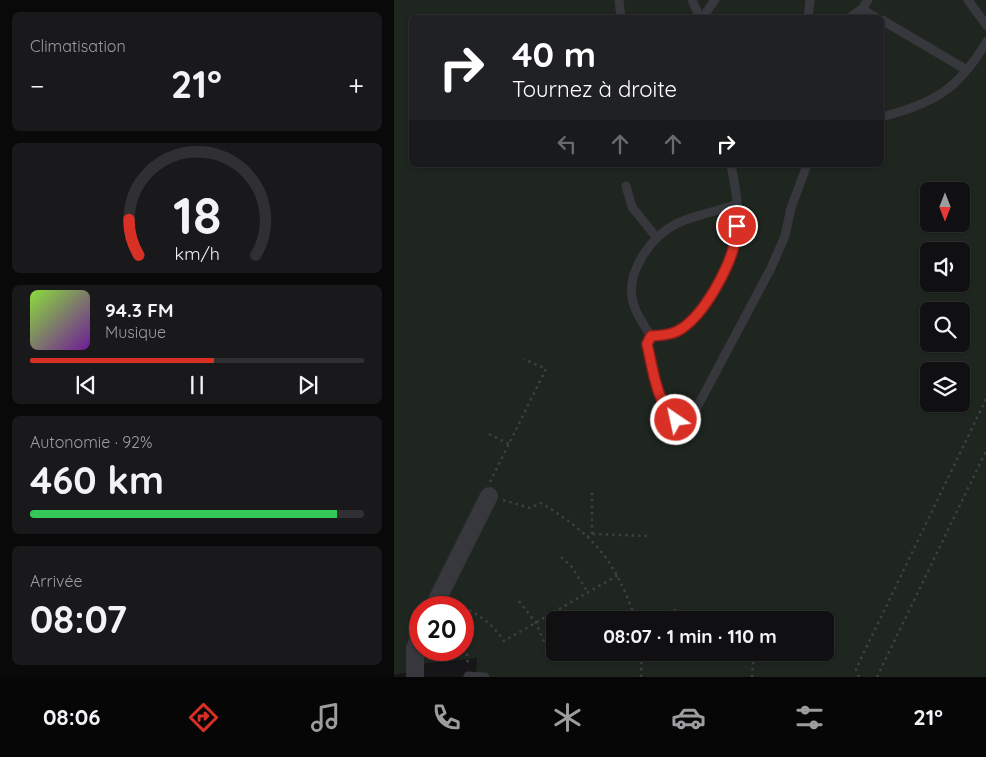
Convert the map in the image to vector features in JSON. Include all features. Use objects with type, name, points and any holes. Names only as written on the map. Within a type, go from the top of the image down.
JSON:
[{"type":"street","points":[[439,596],[489,496]]},
{"type":"street","points":[[415,661],[415,677]]},
{"type":"lane","points":[[619,0],[620,15]]},
{"type":"lane","points":[[692,0],[699,15]]},
{"type":"lane","points":[[703,15],[715,0]]},
{"type":"lane","points":[[808,15],[810,0]]},
{"type":"lane","points":[[853,15],[862,9],[868,0]]},
{"type":"lane","points":[[968,0],[986,26]]},
{"type":"lane","points":[[862,9],[871,15]]},
{"type":"lane","points":[[884,21],[965,70]]},
{"type":"lane","points":[[884,116],[922,106],[950,89],[986,41]]},
{"type":"lane","points":[[651,336],[670,334],[684,328],[699,313],[712,293],[737,240],[737,204],[731,167]]},
{"type":"lane","points":[[651,336],[647,344],[666,411],[676,420],[687,419],[694,413],[712,381],[771,268],[785,236],[791,208],[806,167]]},
{"type":"lane","points":[[626,186],[632,208],[657,238]]},
{"type":"lane","points":[[651,336],[637,316],[632,289],[648,246],[675,224],[696,215],[737,204]]},
{"type":"lane","points":[[468,676],[485,677]]},
{"type":"path","points":[[524,359],[546,369],[486,491],[489,496],[524,507],[530,508],[541,503],[575,524],[610,560],[632,611]]},
{"type":"path","points":[[859,677],[856,669],[986,397]]},
{"type":"path","points":[[489,434],[509,444]]},
{"type":"path","points":[[877,677],[986,449]]},
{"type":"path","points":[[592,492],[592,534]]},
{"type":"path","points":[[588,537],[592,534],[647,536]]},
{"type":"path","points":[[561,558],[572,567],[588,593]]},
{"type":"path","points":[[474,613],[489,624],[504,641],[618,576]]},
{"type":"path","points":[[519,600],[536,623],[546,646]]},
{"type":"path","points":[[467,661],[468,676]]},
{"type":"path","points":[[641,677],[642,661]]},
{"type":"path","points":[[752,677],[753,661]]},
{"type":"shaded area","points":[[394,0],[986,0],[986,677],[476,677],[477,658],[474,658],[474,596],[409,596],[409,661],[448,661],[409,665],[409,672],[394,675]]},
{"type":"route","points":[[676,420],[666,411],[657,386],[647,344],[648,339],[651,336],[670,334],[684,328],[699,313],[725,268],[737,240],[737,226]]}]
